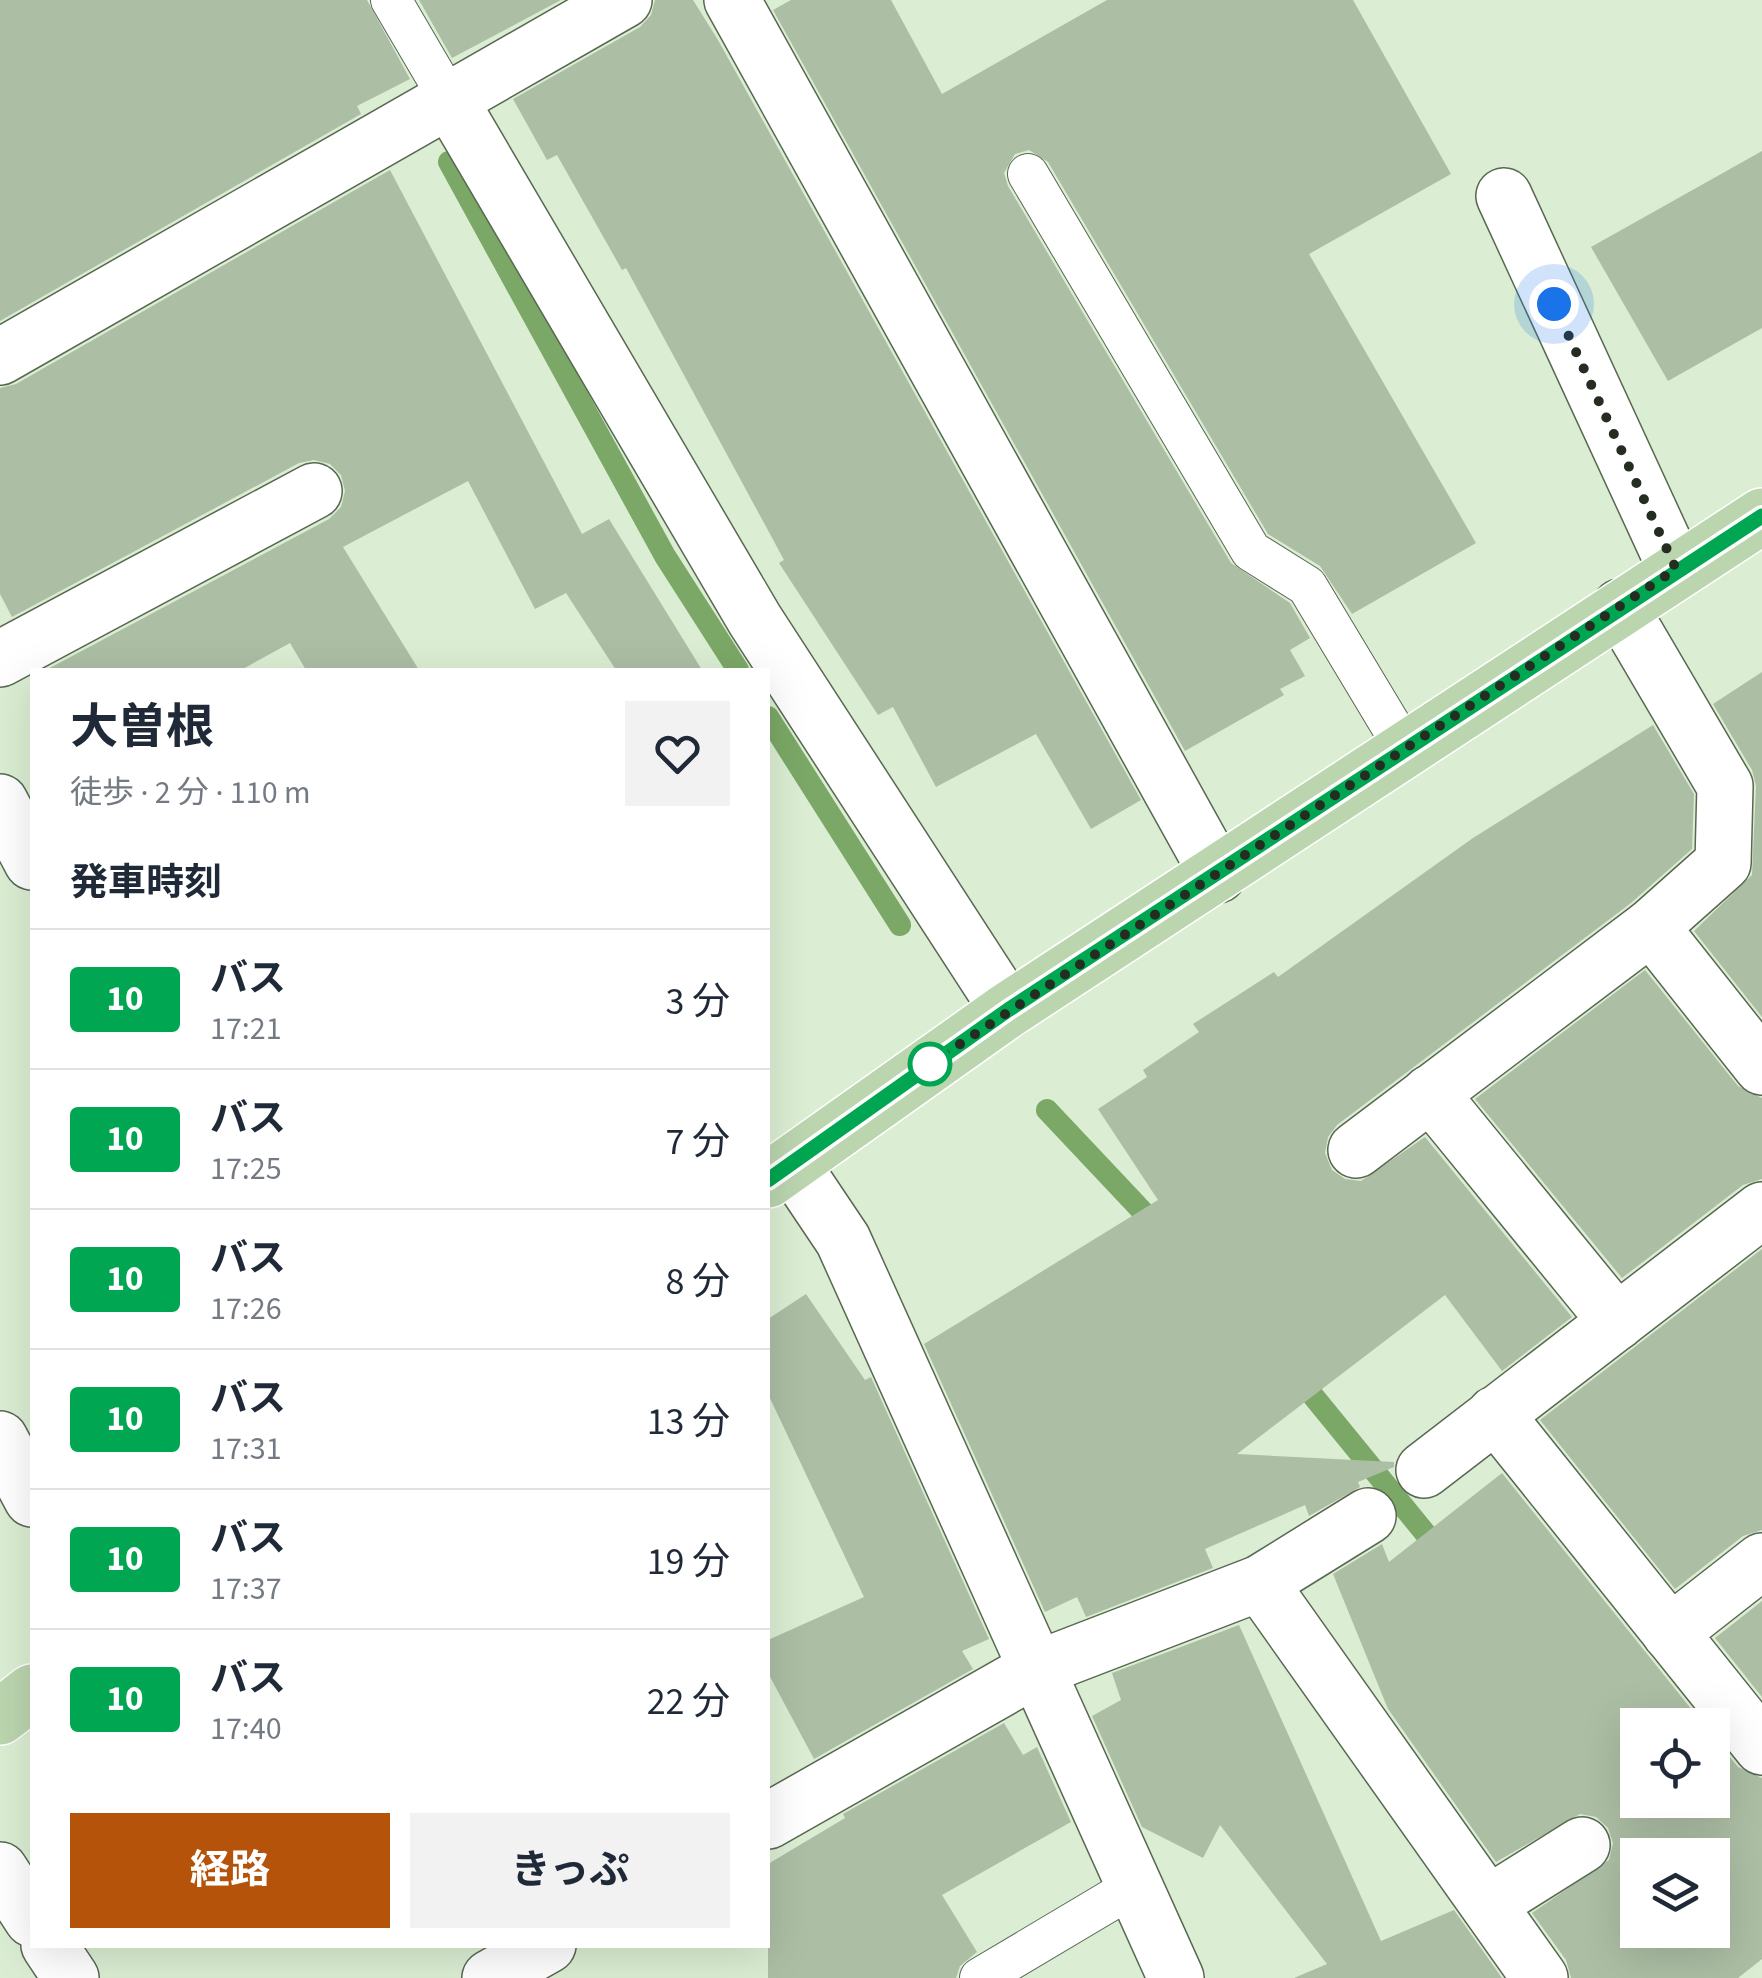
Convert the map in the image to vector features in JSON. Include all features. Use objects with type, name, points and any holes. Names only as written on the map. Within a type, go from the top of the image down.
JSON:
[{"type":"main road","points":[[780,1172],[1008,1010],[1762,516]]},
{"type":"main road","points":[[0,1716],[30,1694]]},
{"type":"street","points":[[0,357],[624,0]]},
{"type":"street","points":[[732,0],[1218,875]]},
{"type":"street","points":[[449,99],[755,620],[1008,1010]]},
{"type":"street","points":[[1504,196],[1676,569]]},
{"type":"street","points":[[0,659],[314,491]]},
{"type":"street","points":[[1356,1150],[1651,927],[1723,863],[1725,786],[1620,607]]},
{"type":"street","points":[[0,802],[30,858]]},
{"type":"street","points":[[1651,927],[1762,1067]]},
{"type":"street","points":[[1430,1093],[1616,1322]]},
{"type":"street","points":[[780,1172],[843,1240],[1176,1978]]},
{"type":"street","points":[[1424,1470],[1762,1210]]},
{"type":"street","points":[[1495,1414],[1762,1747]]},
{"type":"street","points":[[0,1439],[30,1495]]},
{"type":"street","points":[[770,1819],[1034,1670],[1260,1583],[1368,1516]]},
{"type":"street","points":[[1670,1633],[1762,1561]]},
{"type":"street","points":[[1260,1583],[1540,1978]]},
{"type":"street","points":[[1488,1904],[1582,1845]]},
{"type":"street","points":[[0,1870],[30,1917]]},
{"type":"street","points":[[51,1948],[71,1978]]},
{"type":"street","points":[[490,1978],[543,1948]]},
{"type":"lane","points":[[391,0],[449,99]]},
{"type":"lane","points":[[1028,174],[1252,550],[1308,586],[1405,749]]},
{"type":"lane","points":[[980,1978],[1133,1886]]},
{"type":"building","points":[[0,0],[367,0],[410,79],[357,106],[361,114],[0,321]]},
{"type":"building","points":[[419,0],[561,0],[452,58]]},
{"type":"building","points":[[655,0],[693,0],[718,40],[1141,800],[1091,829],[1036,734],[936,787],[893,707],[878,715],[779,563],[784,560],[626,268],[622,270],[557,155],[547,160],[513,99],[640,27],[651,15]]},
{"type":"building","points":[[791,0],[891,0],[942,94],[1107,0],[1353,0],[1451,174],[1309,254],[1476,543],[1352,614],[1320,566],[1268,534],[1048,162],[1029,150],[1015,154],[1004,173],[1008,186],[1231,563],[1290,603],[1310,638],[1290,650],[1305,676],[1280,689],[1284,695],[1185,751],[773,10]]},
{"type":"building","points":[[1762,151],[1762,328],[1668,381],[1591,247]]},
{"type":"building","points":[[390,170],[582,534],[609,519],[701,668],[615,668],[566,593],[535,609],[468,481],[343,547],[418,668],[305,668],[290,643],[245,668],[50,668],[329,519],[341,507],[345,491],[341,475],[330,464],[314,460],[299,463],[12,617],[0,594],[0,388],[16,384]]},
{"type":"building","points":[[1762,672],[1762,1017],[1694,931],[1752,875],[1756,786],[1752,770],[1713,704]]},
{"type":"building","points":[[1653,725],[1694,794],[1692,849],[1631,903],[1337,1125],[1328,1137],[1325,1153],[1332,1170],[1345,1179],[1361,1181],[1425,1137],[1572,1317],[1502,1371],[1445,1295],[1237,1454],[1394,1462],[1394,1467],[1358,1482],[1360,1487],[1309,1516],[1305,1505],[1205,1549],[1213,1568],[1086,1617],[1077,1597],[1045,1612],[924,1344],[1158,1200],[1098,1109],[1147,1077],[1143,1070],[1199,1032],[1193,1024],[1274,972],[1278,977],[1473,838]]},
{"type":"building","points":[[1645,970],[1738,1086],[1762,1098],[1762,1179],[1743,1185],[1622,1278],[1475,1099]]},
{"type":"building","points":[[1762,1249],[1762,1530],[1743,1536],[1675,1589],[1540,1420]]},
{"type":"building","points":[[806,1294],[865,1380],[871,1377],[989,1639],[962,1651],[973,1669],[814,1759],[770,1677],[770,1639],[864,1597],[770,1398],[770,1318]]},
{"type":"building","points":[[1502,1473],[1690,1708],[1620,1708],[1620,1818],[1730,1818],[1730,1757],[1738,1767],[1762,1778],[1762,1959],[1738,1978],[1571,1978],[1566,1960],[1532,1913],[1609,1860],[1613,1843],[1608,1828],[1596,1817],[1580,1814],[1496,1862],[1388,1709],[1333,1574],[1382,1544],[1389,1562]]},
{"type":"building","points":[[1762,1601],[1762,1697],[1715,1638]]},
{"type":"building","points":[[1239,1625],[1381,1941],[1454,1910],[1502,1978],[1294,1978],[1327,1964],[1220,1825],[1203,1858],[1142,1827],[1092,1716],[1121,1700],[1112,1673]]},
{"type":"building","points":[[1004,1723],[1023,1755],[1037,1747],[1071,1822],[942,1895],[977,1952],[960,1966],[956,1978],[768,1978],[770,1863],[845,1818],[843,1814]]},
{"type":"waterway","points":[[449,162],[665,556],[737,668]]},
{"type":"waterway","points":[[770,720],[900,925]]},
{"type":"waterway","points":[[1047,1110],[1161,1231]]},
{"type":"waterway","points":[[1296,1375],[1443,1555]]},
{"type":"bus line","name":"10","points":[[770,1179],[1008,1010],[1762,516]]},
{"type":"route","points":[[930,1064],[1676,569],[1554,304]]}]
